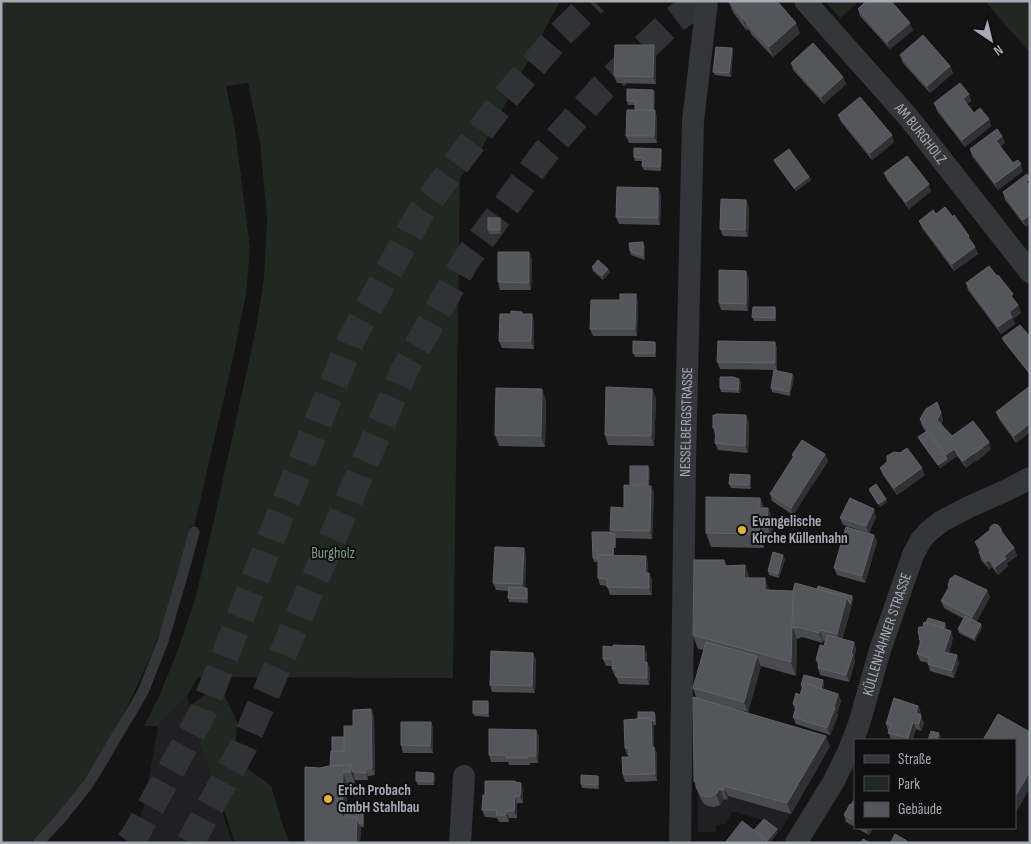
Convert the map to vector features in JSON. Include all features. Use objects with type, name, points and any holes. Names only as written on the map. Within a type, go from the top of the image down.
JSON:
[{"type":"street","name":"NESSELBERGSTRASSE","points":[[680,843],[692,130],[707,1]]},
{"type":"street","name":"AM BURGHOLZ","points":[[805,1],[909,118],[1030,272]]},
{"type":"street","name":"KÜLLENHAHNER STRASSE","points":[[796,843],[834,781],[849,750],[859,724],[886,633],[913,556],[921,540],[942,520],[1030,478]]},
{"type":"street","points":[[460,843],[464,776]]},
{"type":"lane","points":[[38,843],[90,783],[143,692],[163,641],[194,532]]},
{"type":"shaded area","points":[[187,696],[232,843],[131,843],[144,807],[158,726]]},
{"type":"shaded area","points":[[697,708],[830,746],[780,832],[766,821],[732,811],[726,824],[716,825],[716,832],[698,832]]},
{"type":"green space","name":"Burgholz","points":[[1,1],[560,1],[482,148],[460,178],[453,678],[198,677],[187,696],[158,726],[144,726],[176,655],[195,600],[256,329],[264,278],[267,219],[260,142],[248,83],[226,86],[235,129],[250,248],[246,294],[194,527],[190,526],[167,613],[151,655],[130,701],[106,746],[70,802],[30,843],[1,843]]},
{"type":"green space","points":[[825,1],[859,1],[840,18]]},
{"type":"green space","points":[[985,1],[1030,1],[1030,53]]},
{"type":"green space","points":[[219,684],[237,722],[235,759],[271,786],[290,843],[235,843],[217,788],[186,709]]},
{"type":"building","points":[[730,1],[777,1],[796,23],[769,47],[747,24]]},
{"type":"building","points":[[866,1],[891,1],[910,23],[887,42],[858,9]]},
{"type":"building","points":[[923,35],[950,66],[927,86],[900,55]]},
{"type":"building","points":[[813,43],[843,77],[821,97],[791,63]]},
{"type":"building","points":[[615,45],[654,45],[653,77],[614,76]]},
{"type":"building","points":[[716,47],[732,48],[729,73],[713,72]]},
{"type":"building","points":[[960,83],[969,94],[963,99],[974,113],[980,108],[989,119],[962,140],[934,103]]},
{"type":"building","points":[[627,89],[653,90],[653,110],[635,110],[635,101],[627,101]]},
{"type":"building","points":[[860,97],[892,135],[870,153],[838,115]]},
{"type":"building","points":[[627,110],[655,110],[654,136],[626,136]]},
{"type":"building","points":[[997,129],[1002,136],[996,141],[1013,163],[1018,160],[1021,164],[995,183],[970,149]]},
{"type":"building","points":[[634,148],[661,149],[660,167],[642,166],[643,158],[634,157]]},
{"type":"building","points":[[789,149],[809,177],[794,188],[774,160]]},
{"type":"building","points":[[907,156],[929,184],[906,202],[884,173]]},
{"type":"building","points":[[1027,174],[1030,178],[1026,182],[1030,187],[1030,215],[1023,220],[1003,192]]},
{"type":"building","points":[[617,187],[658,188],[658,218],[616,217]]},
{"type":"building","points":[[721,199],[746,200],[745,230],[720,229]]},
{"type":"building","points":[[945,207],[953,217],[954,215],[975,247],[952,264],[919,221],[933,210],[936,214]]},
{"type":"building","points":[[488,218],[500,218],[500,230],[488,230]]},
{"type":"building","points":[[643,242],[643,256],[630,251],[629,243]]},
{"type":"building","points":[[498,252],[529,252],[529,283],[498,282]]},
{"type":"building","points":[[598,260],[608,269],[602,276],[592,267]]},
{"type":"building","points":[[989,266],[1013,294],[1011,296],[1018,305],[1009,312],[1012,317],[998,327],[966,283]]},
{"type":"building","points":[[719,270],[746,271],[746,304],[719,303]]},
{"type":"building","points":[[620,294],[636,294],[635,329],[590,329],[591,300],[620,300]]},
{"type":"building","points":[[753,307],[775,307],[775,318],[752,317]]},
{"type":"building","points":[[511,311],[532,314],[531,341],[499,341],[500,314],[511,314]]},
{"type":"building","points":[[1020,325],[1030,337],[1030,373],[1002,338]]},
{"type":"building","points":[[633,341],[655,342],[655,353],[633,353]]},
{"type":"building","points":[[718,341],[775,342],[775,363],[717,362]]},
{"type":"building","points":[[774,370],[792,374],[789,392],[771,388]]},
{"type":"building","points":[[720,377],[739,379],[738,390],[720,388]]},
{"type":"building","points":[[1030,386],[1030,423],[1014,436],[996,412]]},
{"type":"building","points":[[606,387],[652,389],[651,436],[605,435]]},
{"type":"building","points":[[496,388],[542,389],[541,436],[495,435]]},
{"type":"building","points":[[937,402],[941,413],[937,420],[952,436],[973,421],[989,442],[963,461],[954,449],[946,455],[920,419],[926,409]]},
{"type":"building","points":[[713,415],[746,415],[745,446],[715,443],[716,428],[713,428]]},
{"type":"building","points":[[927,431],[947,459],[938,465],[918,437]]},
{"type":"building","points":[[802,440],[825,454],[791,508],[770,494]]},
{"type":"building","points":[[907,448],[922,468],[894,488],[880,468],[887,462],[887,456],[894,452],[900,453]]},
{"type":"building","points":[[630,466],[648,466],[648,484],[630,484]]},
{"type":"building","points":[[730,474],[750,475],[749,485],[729,484]]},
{"type":"building","points":[[876,484],[886,499],[878,504],[869,489]]},
{"type":"building","points":[[624,485],[651,486],[650,531],[610,530],[611,507],[624,508]]},
{"type":"building","points":[[706,497],[760,498],[760,508],[768,508],[767,524],[760,524],[759,534],[706,533]]},
{"type":"building","points":[[850,498],[874,509],[866,526],[840,518]]},
{"type":"building","points":[[994,524],[998,525],[1014,548],[1004,556],[1006,559],[995,567],[989,560],[986,562],[979,552],[982,550],[975,542],[990,530],[990,527]]},
{"type":"building","points":[[846,527],[874,535],[862,576],[834,568]]},
{"type":"building","points":[[592,532],[611,532],[611,534],[615,534],[613,555],[598,555],[598,558],[593,558]]},
{"type":"building","points":[[495,547],[524,548],[522,584],[493,583]]},
{"type":"building","points":[[773,552],[783,555],[778,574],[768,571]]},
{"type":"building","points":[[598,555],[646,556],[645,573],[649,573],[649,588],[607,587],[607,579],[598,578]]},
{"type":"building","points":[[694,560],[724,560],[724,566],[745,565],[744,578],[765,578],[765,590],[793,591],[791,662],[693,635]]},
{"type":"building","points":[[955,575],[987,590],[972,617],[941,601],[949,587],[950,579]]},
{"type":"building","points":[[795,583],[847,597],[837,634],[820,630],[819,633],[798,627],[793,628],[793,591]]},
{"type":"building","points":[[818,586],[852,596],[850,604],[847,597],[817,589]]},
{"type":"building","points":[[509,587],[527,588],[527,599],[508,598]]},
{"type":"building","points":[[965,616],[981,624],[974,638],[958,629]]},
{"type":"building","points":[[928,618],[945,623],[943,628],[926,623]]},
{"type":"building","points":[[924,622],[951,631],[944,652],[957,655],[952,671],[928,664],[930,658],[917,654],[921,640],[918,633],[919,627],[923,627]]},
{"type":"building","points":[[827,635],[854,642],[851,654],[853,654],[846,675],[818,668],[819,660],[816,660],[820,645],[824,646]]},
{"type":"building","points":[[706,642],[757,656],[744,702],[693,688]]},
{"type":"building","points":[[613,645],[644,646],[647,678],[616,677],[616,669],[612,669],[613,659],[603,659],[603,646],[613,647]]},
{"type":"building","points":[[491,651],[533,653],[532,686],[490,685]]},
{"type":"building","points":[[804,675],[823,680],[821,688],[804,683],[803,686],[801,685]]},
{"type":"building","points":[[804,683],[838,694],[827,728],[793,717],[797,705],[793,704],[796,693],[800,695]]},
{"type":"building","points":[[693,697],[826,736],[787,803],[724,786],[724,790],[720,789],[710,797],[700,794],[696,787],[696,781],[694,781]]},
{"type":"building","points":[[894,698],[918,706],[916,713],[921,715],[919,724],[913,722],[908,738],[888,733],[891,725],[886,724]]},
{"type":"building","points":[[473,701],[488,701],[488,713],[473,713]]},
{"type":"building","points":[[371,709],[372,768],[366,769],[366,773],[353,772],[351,765],[330,766],[331,751],[344,751],[344,726],[353,726],[353,710]]},
{"type":"building","points":[[638,712],[654,712],[655,721],[652,721],[651,718],[638,718]]},
{"type":"building","points":[[998,714],[1030,732],[1030,771],[1016,795],[1016,739],[984,739]]},
{"type":"building","points":[[651,718],[655,774],[623,775],[622,757],[629,757],[629,748],[625,748],[624,720]]},
{"type":"building","points":[[401,722],[431,722],[430,746],[401,745]]},
{"type":"building","points":[[489,729],[536,730],[536,756],[506,758],[506,755],[489,755]]},
{"type":"building","points":[[931,731],[939,733],[937,739],[928,739]]},
{"type":"building","points":[[332,737],[344,737],[344,751],[332,751]]},
{"type":"building","name":"Erich Probach GmbH Stahlbau","points":[[351,765],[351,772],[343,772],[342,817],[357,817],[356,843],[305,843],[305,767],[320,768]]},
{"type":"building","points":[[416,772],[433,773],[433,782],[416,781]]},
{"type":"building","points":[[581,775],[598,776],[598,785],[581,784]]},
{"type":"building","points":[[485,781],[515,781],[521,783],[520,796],[515,796],[514,811],[506,811],[506,815],[496,815],[497,810],[482,810]]},
{"type":"building","points":[[854,800],[854,820],[844,815]]},
{"type":"building","points":[[353,806],[363,806],[363,824],[359,824],[357,817],[345,817],[345,811],[353,811]]},
{"type":"building","points":[[764,819],[777,829],[766,842],[754,830]]},
{"type":"building","points":[[742,821],[765,839],[762,843],[725,843]]},
{"type":"building","points":[[895,834],[907,841],[906,843],[891,842]]},
{"type":"building","points":[[863,839],[870,843],[861,843]]},
{"type":"tunnel","points":[[129,843],[202,714],[352,338],[421,212],[501,103],[555,40],[594,1]]},
{"type":"tunnel","points":[[190,843],[243,747],[404,371],[466,260],[544,154],[603,87],[670,23],[700,1]]},
{"type":"place","name":"Evangelische Kirche Küllenhahn","points":[[742,530]]},
{"type":"place","name":"Erich Probach GmbH Stahlbau","points":[[328,799]]}]
